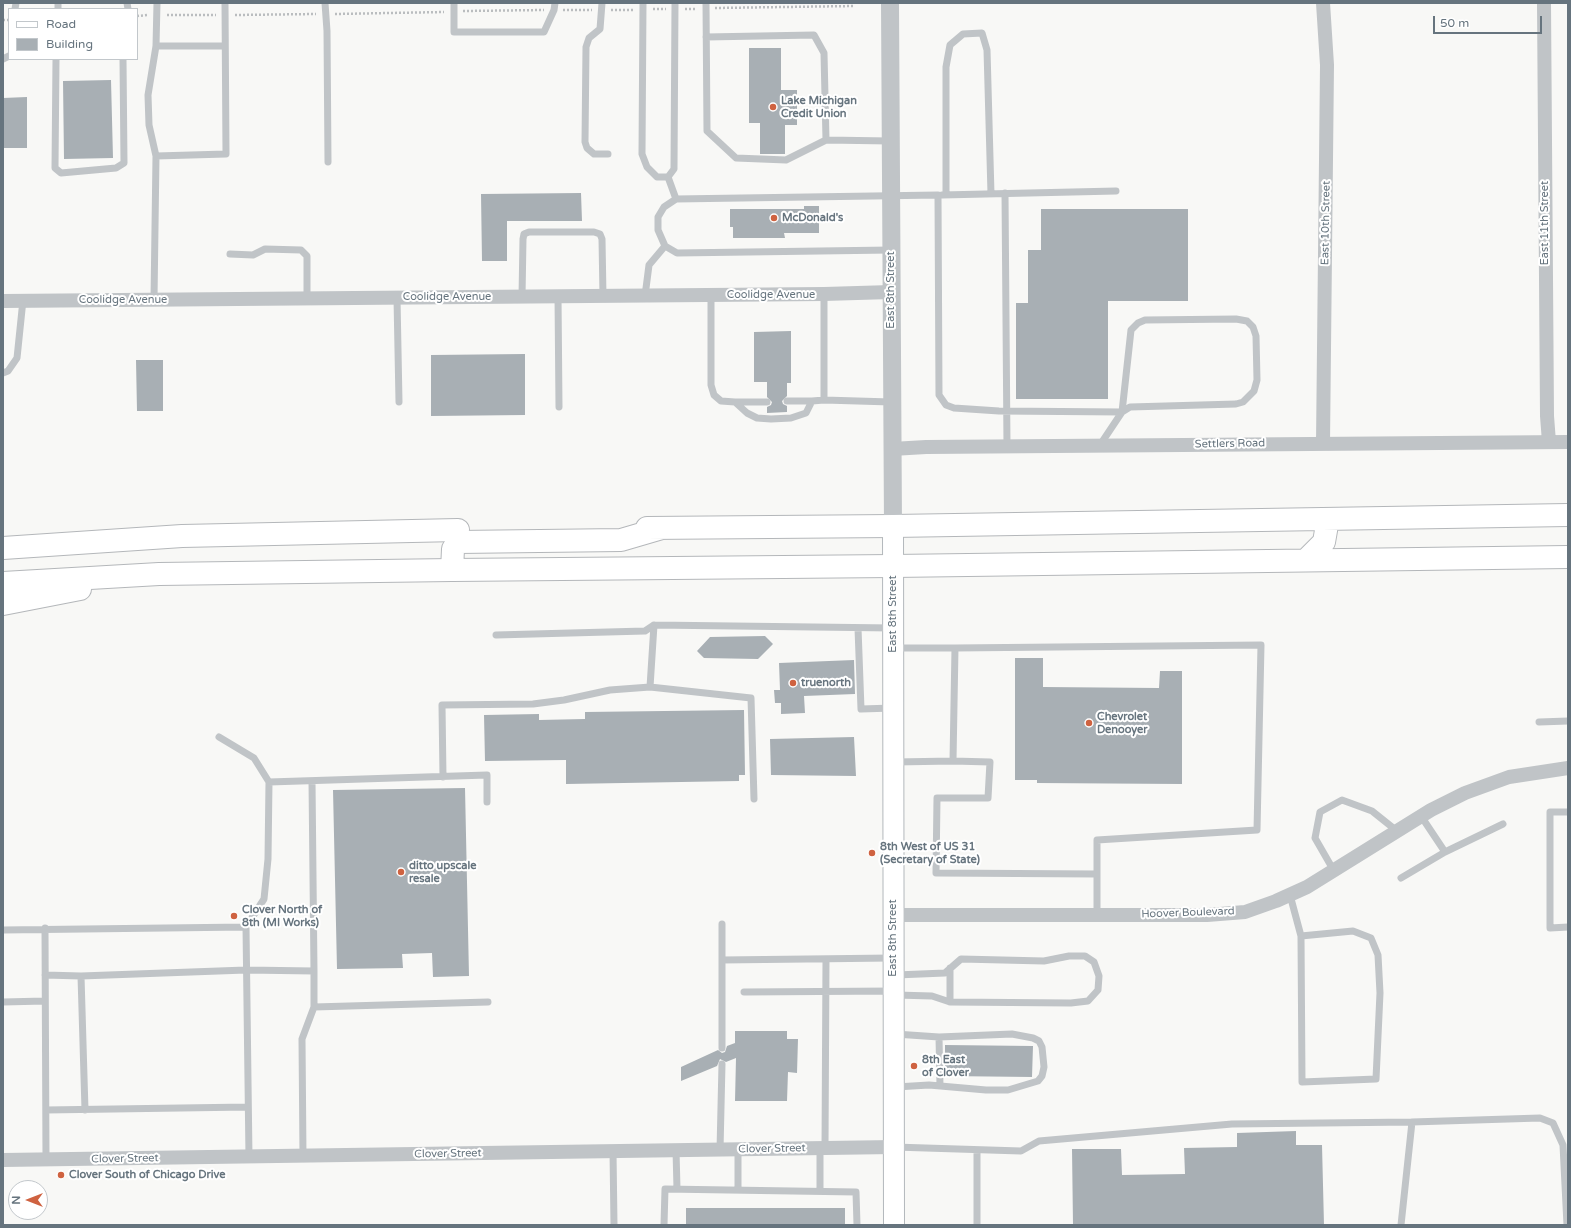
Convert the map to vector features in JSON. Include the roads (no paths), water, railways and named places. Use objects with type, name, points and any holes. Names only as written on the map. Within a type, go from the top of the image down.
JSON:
[{"type":"highway","points":[[3,548],[74,542],[243,534],[458,530],[893,526],[1568,515]]},
{"type":"highway","points":[[1306,560],[1324,542],[1328,519]]},
{"type":"highway","points":[[452,570],[453,549],[458,542],[621,540],[662,528]]},
{"type":"highway","points":[[3,536],[74,542]]},
{"type":"highway","points":[[3,583],[159,574],[1568,557]]},
{"type":"highway","points":[[3,604],[159,574]]},
{"type":"main road","name":"East 8th Street","points":[[893,526],[894,1225]]},
{"type":"street","name":"East 8th Street","points":[[890,3],[891,402],[893,526]]},
{"type":"street","name":"East 10th Street","points":[[1323,3],[1328,65],[1323,443]]},
{"type":"street","name":"East 11th Street","points":[[1544,3],[1547,416],[1549,442]]},
{"type":"street","name":"Coolidge Avenue","points":[[3,300],[645,296],[891,292]]},
{"type":"street","name":"Settlers Road","points":[[892,449],[1100,445],[1568,442]]},
{"type":"street","name":"Hoover Boulevard","points":[[893,915],[1207,915],[1245,912],[1307,887],[1421,816],[1465,793],[1509,777],[1568,768]]},
{"type":"street","name":"Clover Street","points":[[3,1160],[894,1147]]},
{"type":"lane","points":[[154,299],[156,156],[149,125],[148,95],[156,46],[156,3]]},
{"type":"lane","points":[[156,156],[226,154],[225,3]]},
{"type":"lane","points":[[325,3],[328,162]]},
{"type":"lane","points":[[454,3],[454,32],[544,32],[554,6]]},
{"type":"lane","points":[[602,6],[600,29],[589,38],[586,47],[584,142],[587,148],[594,154],[608,154]]},
{"type":"lane","points":[[643,6],[642,154],[647,167],[657,177],[668,177]]},
{"type":"lane","points":[[668,177],[674,169],[675,162],[675,6]]},
{"type":"lane","points":[[706,6],[707,131],[736,158],[786,160],[826,140],[890,141]]},
{"type":"lane","points":[[946,195],[946,67],[950,45],[963,34],[982,33],[987,50],[992,194]]},
{"type":"lane","points":[[706,37],[814,35],[824,54],[826,140]]},
{"type":"lane","points":[[156,46],[225,46]]},
{"type":"lane","points":[[56,60],[55,168],[61,173],[116,168],[124,163],[123,60]]},
{"type":"lane","points":[[668,177],[676,199]]},
{"type":"lane","points":[[891,250],[677,253],[665,246],[658,230],[658,217],[664,207],[676,199],[890,198],[1005,193],[1116,191]]},
{"type":"lane","points":[[1005,193],[1007,446]]},
{"type":"lane","points":[[938,196],[939,395],[946,405],[954,408],[1007,411],[1122,412]]},
{"type":"lane","points":[[522,297],[523,239],[524,234],[529,232],[594,232],[600,234],[602,239],[603,296]]},
{"type":"lane","points":[[645,296],[650,265],[665,246]]},
{"type":"lane","points":[[230,254],[253,254],[265,249],[301,250],[307,256],[307,298]]},
{"type":"lane","points":[[824,294],[824,400]]},
{"type":"lane","points":[[711,295],[711,385],[714,395],[721,401],[767,402]]},
{"type":"lane","points":[[558,296],[559,407]]},
{"type":"lane","points":[[397,298],[399,402]]},
{"type":"lane","points":[[3,373],[8,371],[17,358],[23,300]]},
{"type":"lane","points":[[1100,445],[1122,412],[1130,407],[1236,404],[1244,402],[1254,391],[1258,380],[1256,336],[1253,327],[1247,321],[1236,319],[1145,320],[1138,323],[1132,330],[1122,412]]},
{"type":"lane","points":[[787,401],[824,400],[891,402]]},
{"type":"lane","points":[[735,402],[747,413],[757,418],[771,419],[791,418],[806,413],[812,401]]},
{"type":"lane","points":[[496,635],[645,631],[654,625],[893,628]]},
{"type":"lane","points":[[650,687],[654,625]]},
{"type":"lane","points":[[858,628],[861,709],[893,708]]},
{"type":"lane","points":[[893,648],[1261,645],[1258,830],[1097,840],[1097,915]]},
{"type":"lane","points":[[953,761],[955,648]]},
{"type":"lane","points":[[443,777],[442,705],[533,704],[564,700],[610,690],[650,687],[751,698],[754,799]]},
{"type":"lane","points":[[1539,722],[1568,721]]},
{"type":"lane","points":[[219,737],[254,758],[269,782],[268,859],[264,899],[246,927],[249,1157]]},
{"type":"lane","points":[[893,762],[990,762],[988,798],[937,798],[936,873],[1097,874]]},
{"type":"lane","points":[[269,782],[486,775],[487,802]]},
{"type":"lane","points":[[303,1156],[302,1039],[314,1007],[312,781]]},
{"type":"lane","points":[[1334,871],[1315,838],[1320,812],[1342,800],[1372,811],[1397,831]]},
{"type":"lane","points":[[1568,812],[1550,812],[1550,928],[1568,927]]},
{"type":"lane","points":[[1421,816],[1445,852]]},
{"type":"lane","points":[[1401,878],[1445,852],[1503,824]]},
{"type":"lane","points":[[1290,895],[1301,936],[1302,1082],[1376,1079],[1380,993],[1378,955],[1371,938],[1353,931],[1301,936]]},
{"type":"lane","points":[[722,924],[722,1048]]},
{"type":"lane","points":[[3,930],[45,928],[246,927]]},
{"type":"lane","points":[[45,928],[46,1160]]},
{"type":"lane","points":[[722,960],[826,959],[894,980],[950,1002],[1071,1003],[1088,1001],[1098,990],[1099,976],[1094,962],[1085,956],[1069,956],[1044,961],[961,959],[945,973],[894,980],[826,991],[744,992]]},
{"type":"lane","points":[[820,1191],[826,959]]},
{"type":"lane","points":[[950,968],[950,1002]]},
{"type":"lane","points":[[45,975],[82,976],[246,970],[314,971]]},
{"type":"lane","points":[[82,976],[85,1110]]},
{"type":"lane","points":[[3,1002],[45,1001]]},
{"type":"lane","points":[[314,1007],[488,1002]]},
{"type":"lane","points":[[894,1034],[939,1037],[1012,1034],[1033,1038],[1039,1041],[1042,1047],[1044,1067],[1042,1076],[1038,1081],[1019,1088],[986,1090],[940,1086],[894,1087]]},
{"type":"lane","points":[[939,1037],[940,1086]]},
{"type":"lane","points":[[720,1150],[722,1064]]},
{"type":"lane","points":[[46,1110],[248,1107]]},
{"type":"lane","points":[[894,1147],[1021,1150],[1039,1141],[1232,1124],[1412,1122],[1540,1118],[1553,1123],[1563,1145],[1567,1225]]},
{"type":"lane","points":[[1401,1225],[1412,1122]]},
{"type":"lane","points":[[676,1150],[677,1190]]},
{"type":"lane","points":[[738,1150],[738,1190]]},
{"type":"lane","points":[[977,1150],[977,1225]]},
{"type":"lane","points":[[613,1151],[614,1225]]},
{"type":"lane","points":[[664,1225],[665,1189],[856,1192],[857,1225]]},
{"type":"place","name":"Lake Michigan Credit Union","points":[[773,107]]},
{"type":"place","name":"McDonald's","points":[[774,218]]},
{"type":"place","name":"truenorth","points":[[793,683]]},
{"type":"place","name":"Chevrolet Denooyer","points":[[1089,723]]},
{"type":"place","name":"8th West of US 31 (Secretary of State)","points":[[872,853]]},
{"type":"place","name":"ditto upscale resale","points":[[401,872]]},
{"type":"place","name":"Clover North of 8th (MI Works)","points":[[234,916]]},
{"type":"place","name":"8th East of Clover","points":[[914,1066]]},
{"type":"place","name":"Clover South of Chicago Drive","points":[[61,1175]]}]
